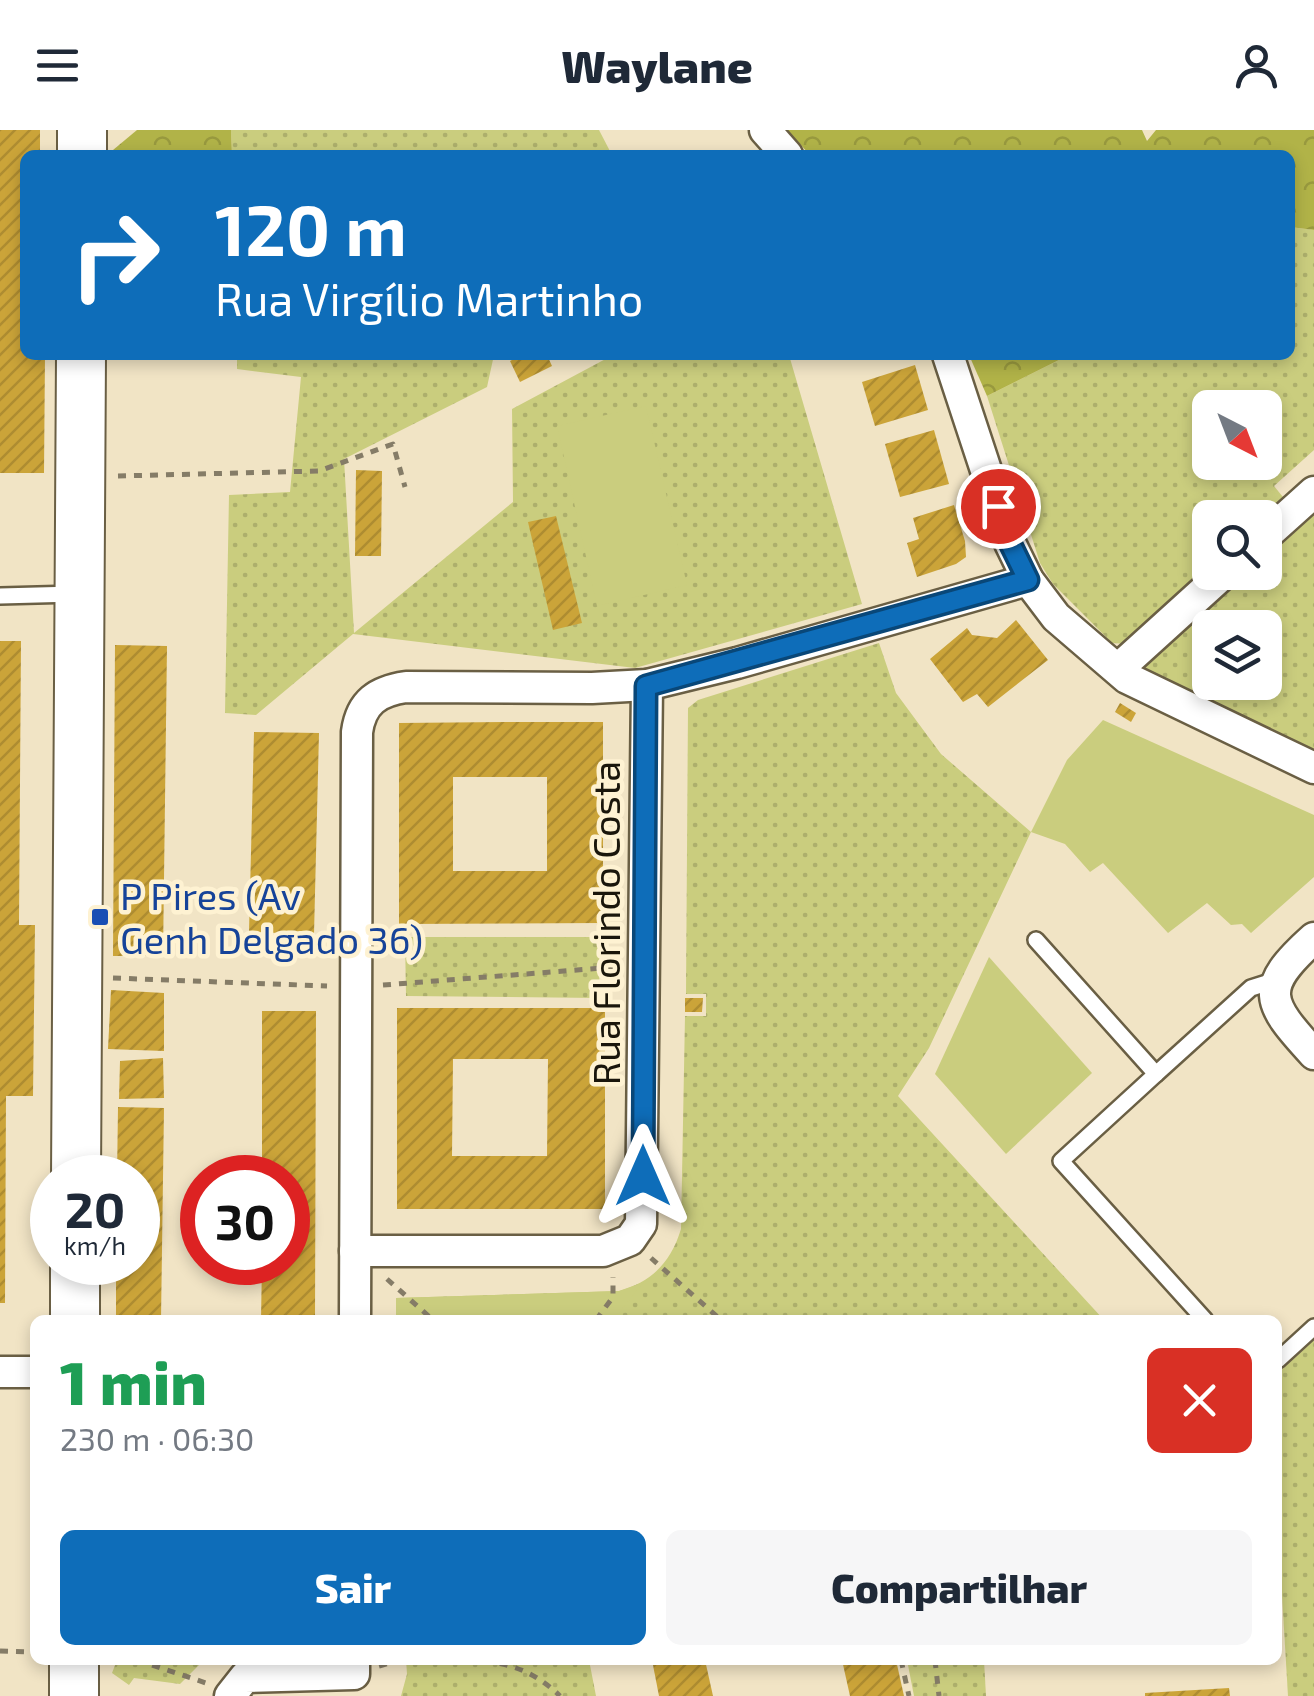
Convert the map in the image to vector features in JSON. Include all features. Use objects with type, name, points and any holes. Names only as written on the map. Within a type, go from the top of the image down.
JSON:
[{"type":"main road","points":[[76,1155],[80,360]]},
{"type":"main road","points":[[75,1315],[76,1285]]},
{"type":"main road","points":[[74,1665],[74,1696]]},
{"type":"street","points":[[765,130],[783,150]]},
{"type":"street","points":[[950,360],[1010,543],[1028,580],[1056,617],[1127,678],[1314,768]]},
{"type":"street","points":[[1282,521],[1314,492]]},
{"type":"street","points":[[355,1315],[357,732],[367,702],[382,692],[406,687],[646,686],[1028,580]]},
{"type":"street","points":[[1118,669],[1205,590]]},
{"type":"street","name":"Rua Florindo Costa","points":[[621,1245],[640,1224],[643,1211],[646,686]]},
{"type":"street","points":[[1314,938],[1284,966],[1276,980],[1275,994],[1279,1014],[1314,1054]]},
{"type":"street","points":[[355,1251],[621,1245]]},
{"type":"street","points":[[0,1372],[30,1372]]},
{"type":"street","points":[[232,1692],[244,1677],[354,1667]]},
{"type":"lane","points":[[0,596],[79,594]]},
{"type":"lane","points":[[1036,940],[1156,1074]]},
{"type":"lane","points":[[1200,1315],[1061,1161],[1251,988],[1276,980]]},
{"type":"lane","points":[[1282,1356],[1314,1327]]},
{"type":"path","points":[[80,476],[319,471],[393,444],[405,487]]},
{"type":"path","points":[[77,977],[356,987],[644,965]]},
{"type":"path","points":[[600,1315],[613,1298],[621,1245],[714,1315]]},
{"type":"path","points":[[355,1251],[427,1315]]},
{"type":"path","points":[[0,1651],[30,1652]]},
{"type":"path","points":[[152,1665],[232,1692]]},
{"type":"path","points":[[511,1665],[522,1668],[560,1696]]},
{"type":"path","points":[[902,1665],[909,1696]]},
{"type":"path","points":[[936,1665],[940,1696]]},
{"type":"green space","points":[[137,130],[231,130],[232,150],[113,150]]},
{"type":"green space","points":[[231,130],[599,130],[609,150],[232,150]]},
{"type":"green space","points":[[787,130],[1142,130],[1147,141],[1156,130],[1314,130],[1314,230],[1295,228],[1295,150],[805,150]]},
{"type":"green space","points":[[1295,228],[1314,230],[1314,450],[1282,479],[1282,390],[1192,390],[1192,480],[1281,480],[1274,486],[1287,502],[1282,506],[1282,500],[1192,500],[1192,587],[1127,644],[1112,643],[1053,584],[1040,563],[987,396],[1059,360],[1295,360]]},
{"type":"green space","points":[[237,360],[493,360],[487,387],[344,459],[354,633],[513,502],[512,409],[604,360],[790,360],[862,604],[635,668],[353,634],[256,715],[225,713],[229,495],[290,492],[301,377],[237,369]]},
{"type":"green space","points":[[971,360],[1059,360],[987,396]]},
{"type":"green space","points":[[646,406],[687,585],[597,606],[557,426]]},
{"type":"green space","points":[[1314,515],[1314,759],[1198,700],[1282,700],[1282,610],[1208,610],[1231,590],[1282,590],[1282,544]]},
{"type":"green space","points":[[1192,624],[1192,697],[1151,676],[1144,666]]},
{"type":"green space","points":[[879,643],[896,693],[941,754],[1031,832],[929,1048],[898,1096],[1099,1315],[396,1315],[396,1298],[619,1291],[650,1276],[672,1251],[681,1229],[685,1016],[706,1016],[706,994],[686,994],[688,708],[698,700]]},
{"type":"green space","points":[[1103,720],[1314,815],[1314,877],[1251,933],[1242,924],[1231,925],[1207,903],[1168,933],[1103,863],[1090,872],[1065,844],[1031,832],[1067,760]]},
{"type":"green space","points":[[405,937],[600,937],[599,998],[406,996]]},
{"type":"green space","points":[[989,957],[1092,1073],[1006,1154],[935,1074]]},
{"type":"green space","points":[[644,1282],[617,1315],[396,1315],[396,1298],[619,1291]]},
{"type":"green space","points":[[1314,1340],[1314,1696],[1288,1696],[1282,1595],[1282,1369]]},
{"type":"green space","points":[[115,1665],[199,1665],[180,1684],[134,1678],[129,1685],[112,1673]]},
{"type":"green space","points":[[406,1665],[590,1665],[596,1696],[401,1696]]},
{"type":"green space","points":[[908,1665],[984,1665],[986,1696],[914,1696]]},
{"type":"building","points":[[0,130],[40,130],[40,150],[20,150],[20,360],[45,360],[44,473],[0,473]]},
{"type":"building","points":[[549,360],[552,366],[520,382],[510,361]]},
{"type":"building","points":[[915,365],[928,410],[875,426],[862,382]]},
{"type":"building","points":[[934,430],[949,484],[900,497],[885,444]]},
{"type":"building","points":[[356,470],[382,471],[381,556],[355,556]]},
{"type":"building","points":[[954,505],[966,557],[917,577],[907,543],[919,539],[913,518]]},
{"type":"building","points":[[556,516],[582,623],[553,630],[528,522]]},
{"type":"building","points":[[1016,620],[1048,660],[988,707],[977,694],[963,702],[930,659],[967,628],[972,635],[997,638]]},
{"type":"building","points":[[0,641],[21,641],[19,925],[35,925],[33,1096],[6,1096],[5,1303],[0,1303]]},
{"type":"building","points":[[115,645],[167,646],[163,956],[113,956]]},
{"type":"building","points":[[1120,703],[1136,713],[1131,722],[1115,712]]},
{"type":"building","points":[[603,722],[603,923],[399,924],[399,723]],"holes":[[[453,777],[547,777],[547,871],[453,871]]]},
{"type":"building","points":[[254,732],[319,733],[314,934],[249,932]]},
{"type":"building","points":[[111,990],[164,993],[164,1051],[108,1049]]},
{"type":"building","points":[[685,998],[703,998],[702,1012],[685,1012]]},
{"type":"building","points":[[397,1008],[605,1008],[605,1209],[397,1209]],"holes":[[[453,1059],[548,1059],[547,1156],[452,1156]]]},
{"type":"building","points":[[262,1011],[316,1011],[315,1315],[261,1315],[262,1285],[310,1285],[310,1155],[262,1155]]},
{"type":"building","points":[[163,1058],[164,1098],[119,1099],[120,1061]]},
{"type":"building","points":[[118,1107],[164,1108],[161,1315],[116,1315],[116,1285],[160,1285],[160,1155],[117,1155]]},
{"type":"building","points":[[653,1665],[706,1665],[713,1696],[659,1696]]},
{"type":"building","points":[[843,1665],[897,1665],[904,1696],[850,1696]]},
{"type":"building","points":[[1229,1688],[1230,1696],[1145,1696],[1145,1693]]},
{"type":"place","name":"P Pires (Av Genh Delgado 36)","points":[[100,917]]},
{"type":"route","points":[[643,1176],[646,686],[1028,580],[998,506]]}]
